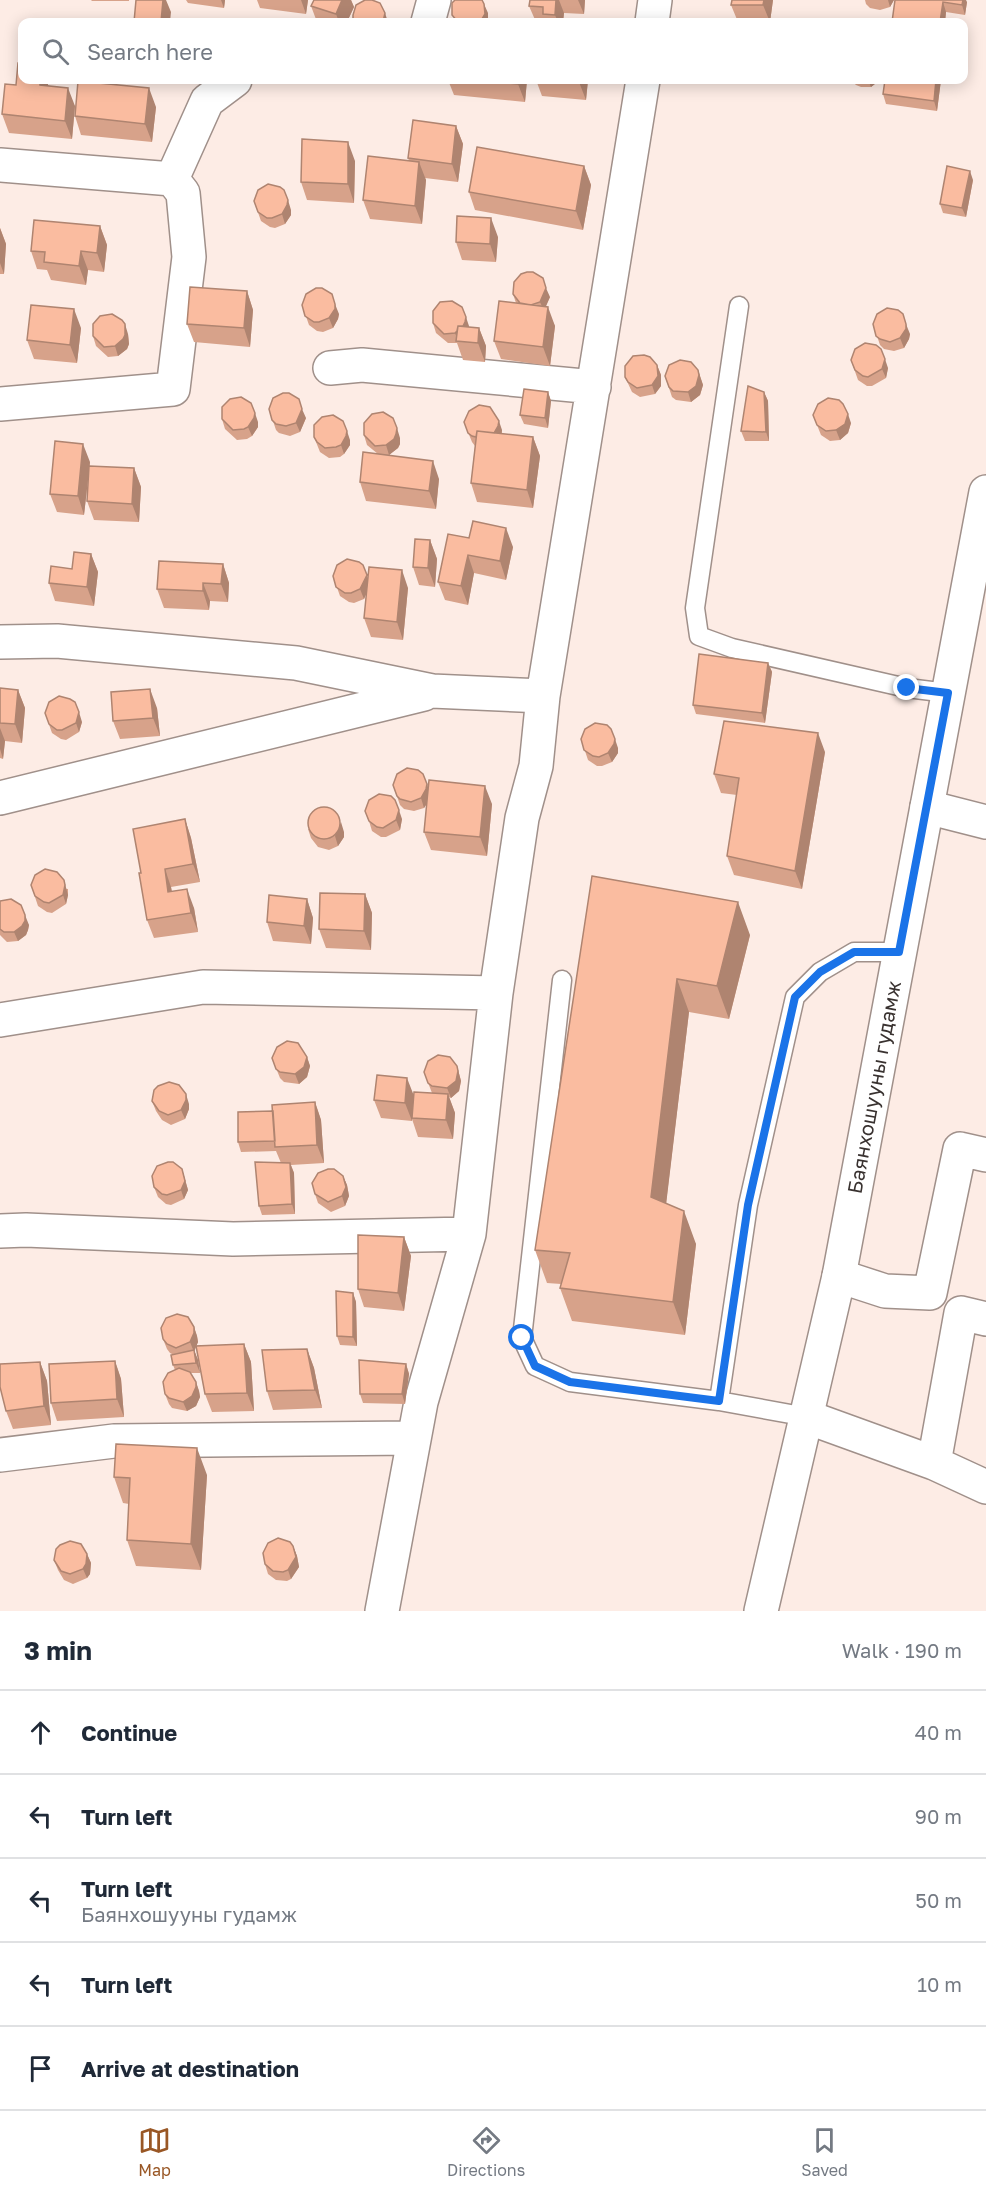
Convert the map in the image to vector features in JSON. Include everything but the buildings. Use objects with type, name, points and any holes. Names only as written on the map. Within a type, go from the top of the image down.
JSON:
[{"type":"street","points":[[429,18],[434,0]]},
{"type":"street","points":[[653,18],[656,0]]},
{"type":"street","points":[[172,179],[207,101],[230,84]]},
{"type":"street","points":[[382,1611],[421,1402],[470,1234],[496,993],[522,818],[536,766],[543,696],[642,84]]},
{"type":"street","points":[[0,165],[172,179],[183,193],[189,257],[172,389],[0,404]]},
{"type":"street","points":[[330,369],[362,365],[594,387]]},
{"type":"street","name":"Баянхошууны гудамж","points":[[761,1611],[839,1276],[986,492]]},
{"type":"street","points":[[0,642],[57,641],[296,663],[432,692],[543,696]]},
{"type":"street","points":[[0,798],[432,692]]},
{"type":"street","points":[[927,807],[986,822]]},
{"type":"street","points":[[0,1020],[203,987],[496,993]]},
{"type":"street","points":[[839,1276],[885,1291],[930,1293],[960,1149],[986,1155]]},
{"type":"street","points":[[0,1232],[26,1230],[233,1239],[470,1234]]},
{"type":"street","points":[[934,1463],[961,1313],[986,1319]]},
{"type":"street","points":[[807,1417],[934,1463],[986,1487]]},
{"type":"street","points":[[0,1455],[114,1441],[414,1438]]},
{"type":"lane","points":[[739,306],[695,608],[699,636],[732,648],[907,688],[948,693]]},
{"type":"lane","points":[[719,1401],[748,1205],[795,997],[820,972],[854,952],[899,952]]},
{"type":"lane","points":[[562,980],[522,1338],[535,1366],[570,1382],[719,1401],[807,1417]]},
{"type":"route","points":[[522,1338],[535,1366],[570,1382],[719,1401],[748,1205],[795,997],[820,972],[854,952],[899,952],[948,693],[907,688]]}]
